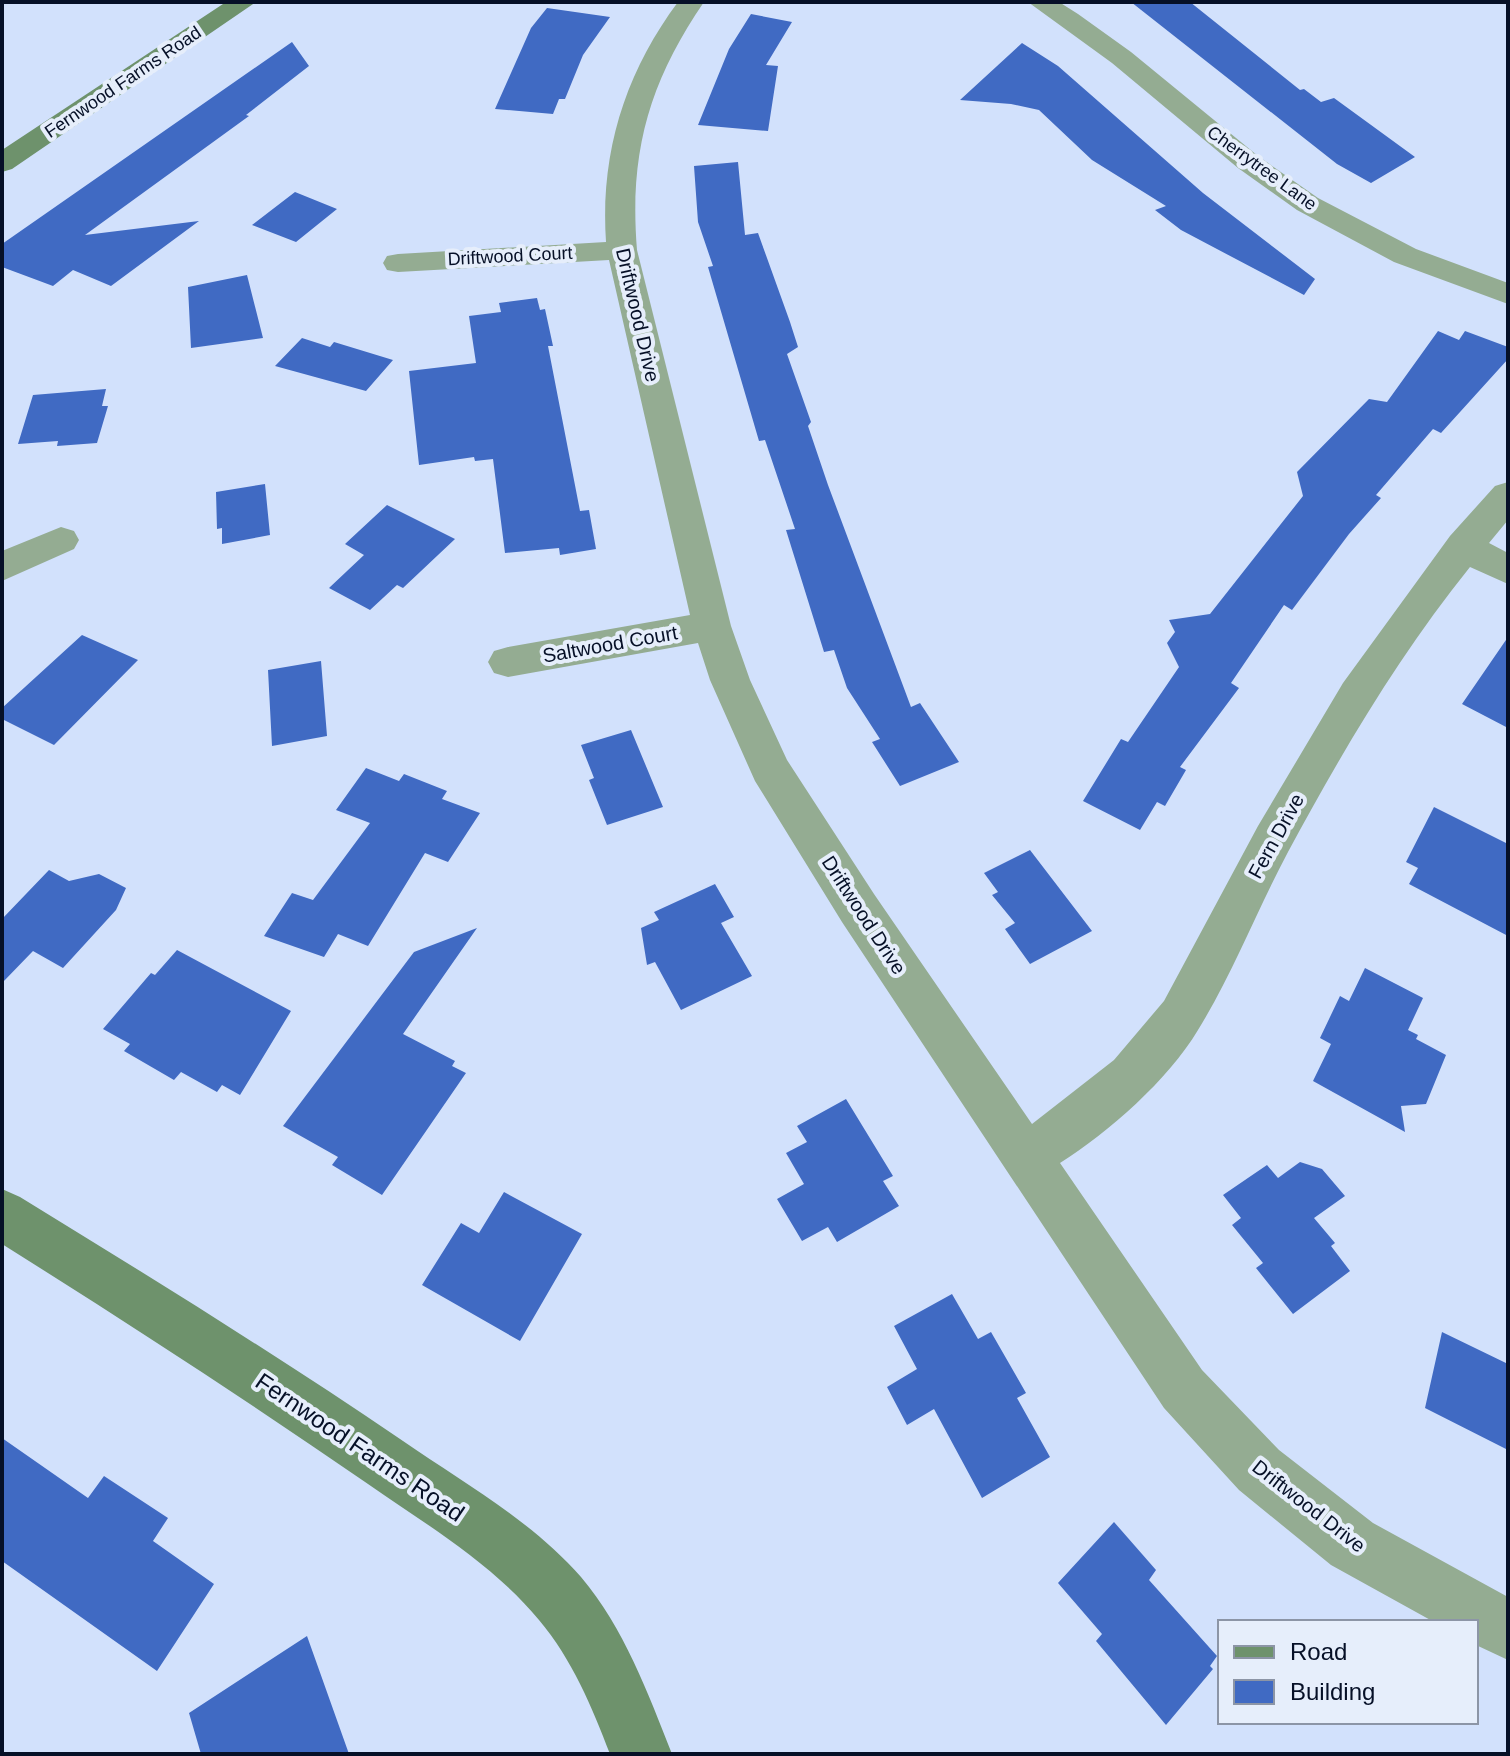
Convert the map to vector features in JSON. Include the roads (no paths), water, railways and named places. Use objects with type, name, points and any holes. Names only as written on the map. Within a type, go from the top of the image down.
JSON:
[{"type":"street","name":"Fernwood Farms Road","points":[[2,163],[243,2]]},
{"type":"street","name":"Driftwood Drive","points":[[691,2],[643,82],[629,127],[618,219],[622,250],[712,626],[730,680],[770,769],[858,908],[1183,1389],[1259,1470],[1352,1544],[1508,1630]]},
{"type":"street","name":"Cherrytree Lane","points":[[1041,2],[1120,55],[1248,163],[1296,196],[1380,243],[1433,267],[1508,294]]},
{"type":"street","name":"Driftwood Court","points":[[398,263],[622,250]]},
{"type":"street","name":"Fern Drive","points":[[1025,1156],[1063,1133],[1131,1076],[1181,1016],[1273,839],[1357,694],[1463,546],[1508,495]]},
{"type":"street","points":[[2,567],[61,540]]},
{"type":"street","points":[[1463,546],[1508,570]]},
{"type":"street","name":"Saltwood Court","points":[[508,662],[712,626]]},
{"type":"street","name":"Fernwood Farms Road","points":[[2,1215],[338,1429],[494,1538],[545,1582],[593,1646],[615,1688],[641,1754]]}]
